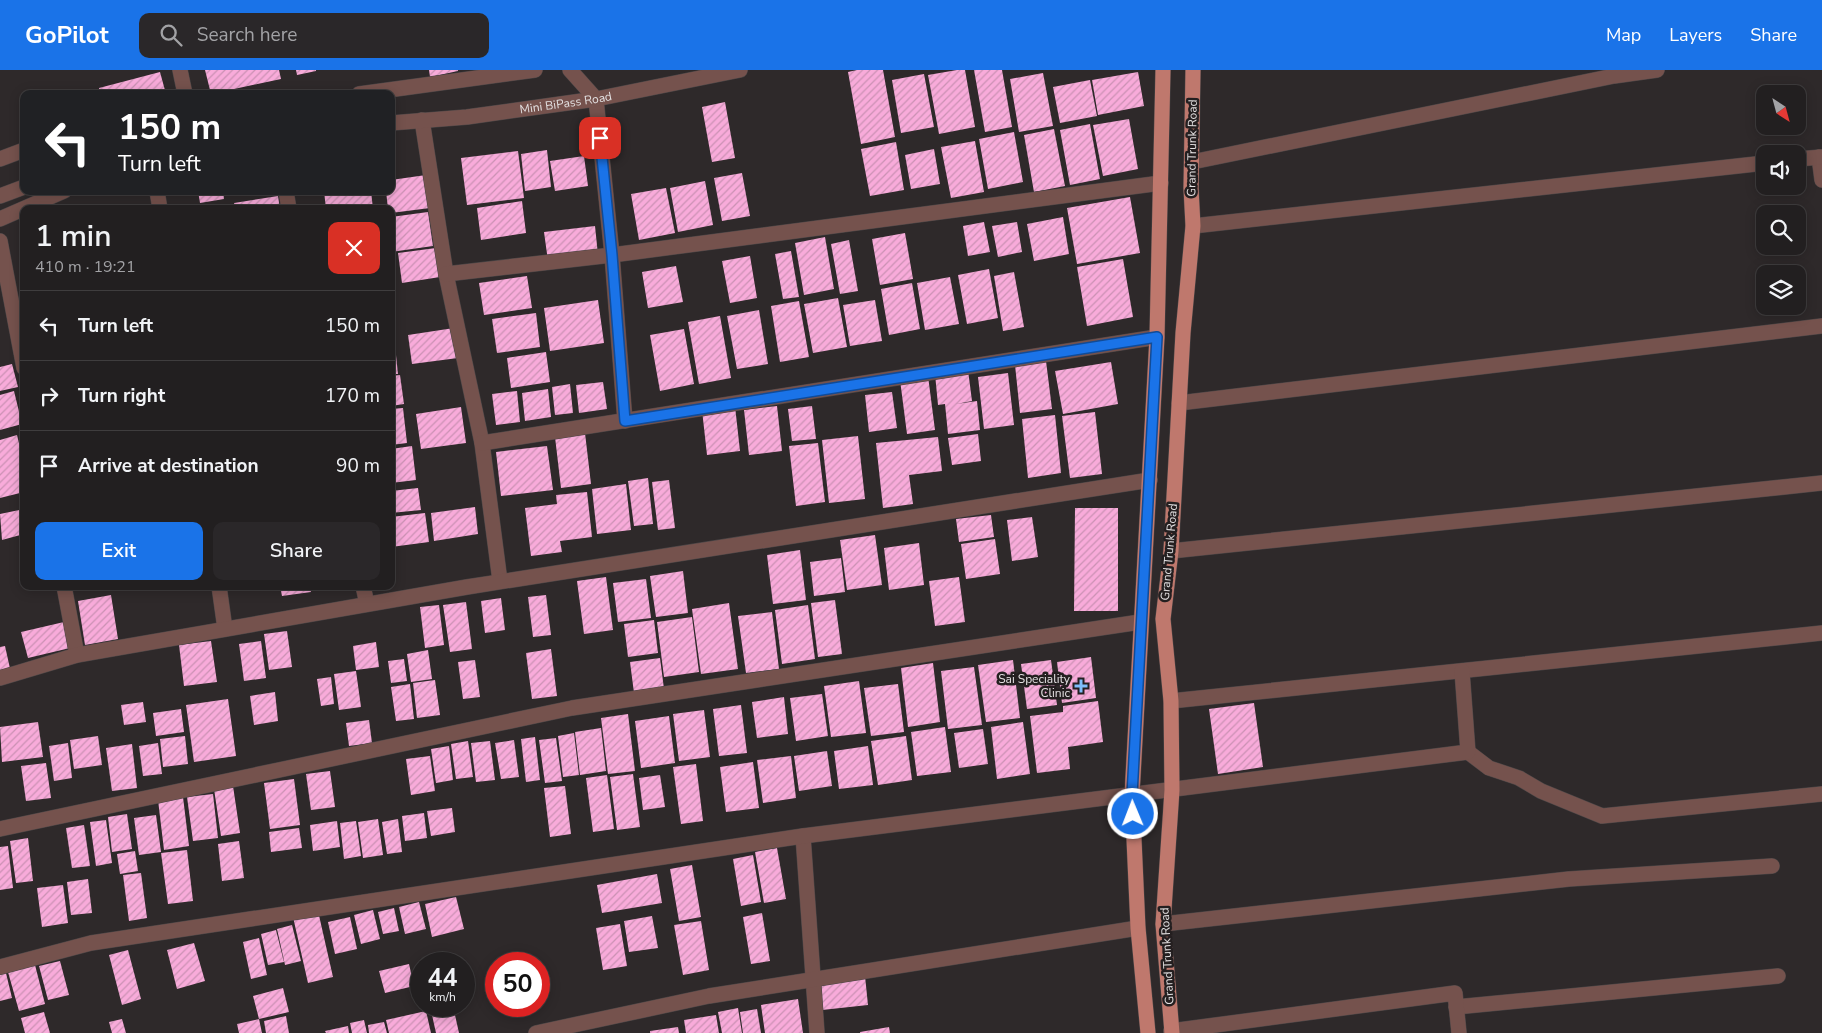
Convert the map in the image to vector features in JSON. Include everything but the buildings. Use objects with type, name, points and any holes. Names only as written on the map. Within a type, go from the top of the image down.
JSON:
[{"type":"main road","points":[[1148,1033],[1138,928],[1132,795],[1157,337],[1163,70]]},
{"type":"main road","name":"Grand Trunk Road","points":[[1172,1032],[1163,924],[1172,790],[1172,701],[1163,619],[1171,551],[1179,403],[1193,226],[1193,70]]},
{"type":"street","points":[[180,70],[184,90]]},
{"type":"street","points":[[388,90],[535,70]]},
{"type":"street","points":[[570,70],[596,99],[612,255],[625,421]]},
{"type":"street","name":"Mini BiPass Road","points":[[395,123],[467,117],[596,99],[740,70]]},
{"type":"street","points":[[1192,162],[1651,70]]},
{"type":"street","points":[[422,120],[446,274],[482,443],[500,581]]},
{"type":"street","points":[[0,159],[20,152]]},
{"type":"street","points":[[1806,158],[1821,157],[1822,180]]},
{"type":"street","points":[[1193,226],[1756,164]]},
{"type":"street","points":[[446,274],[612,255],[1161,183]]},
{"type":"street","points":[[0,196],[20,188]]},
{"type":"street","points":[[32,205],[55,195]]},
{"type":"street","points":[[0,219],[20,210]]},
{"type":"street","points":[[0,240],[20,347]]},
{"type":"street","points":[[1179,403],[1822,326]]},
{"type":"street","points":[[482,443],[1157,337]]},
{"type":"street","points":[[0,678],[77,655],[500,581],[1150,480]]},
{"type":"street","points":[[1171,551],[1822,483]]},
{"type":"street","points":[[65,590],[77,655]]},
{"type":"street","points":[[220,590],[225,629]]},
{"type":"street","points":[[365,590],[367,604]]},
{"type":"street","points":[[0,829],[572,708],[1140,622]]},
{"type":"street","points":[[1172,701],[1822,634]]},
{"type":"street","points":[[1462,671],[1468,752]]},
{"type":"street","points":[[0,967],[91,943],[803,836],[1468,752],[1490,768],[1519,778],[1541,791],[1602,816],[1822,794]]},
{"type":"street","points":[[803,836],[817,1033]]},
{"type":"street","points":[[1163,924],[1569,879],[1772,866]]},
{"type":"street","points":[[536,1033],[709,996],[1138,928]]},
{"type":"street","points":[[1456,1006],[1778,976]]},
{"type":"street","points":[[1172,1032],[1455,993],[1459,1033]]},
{"type":"place","name":"Sai Speciality Clinic","points":[[1081,686]]},
{"type":"route","points":[[600,138],[612,255],[625,421],[1157,337],[1138,661],[1132,795],[1133,814]]}]
